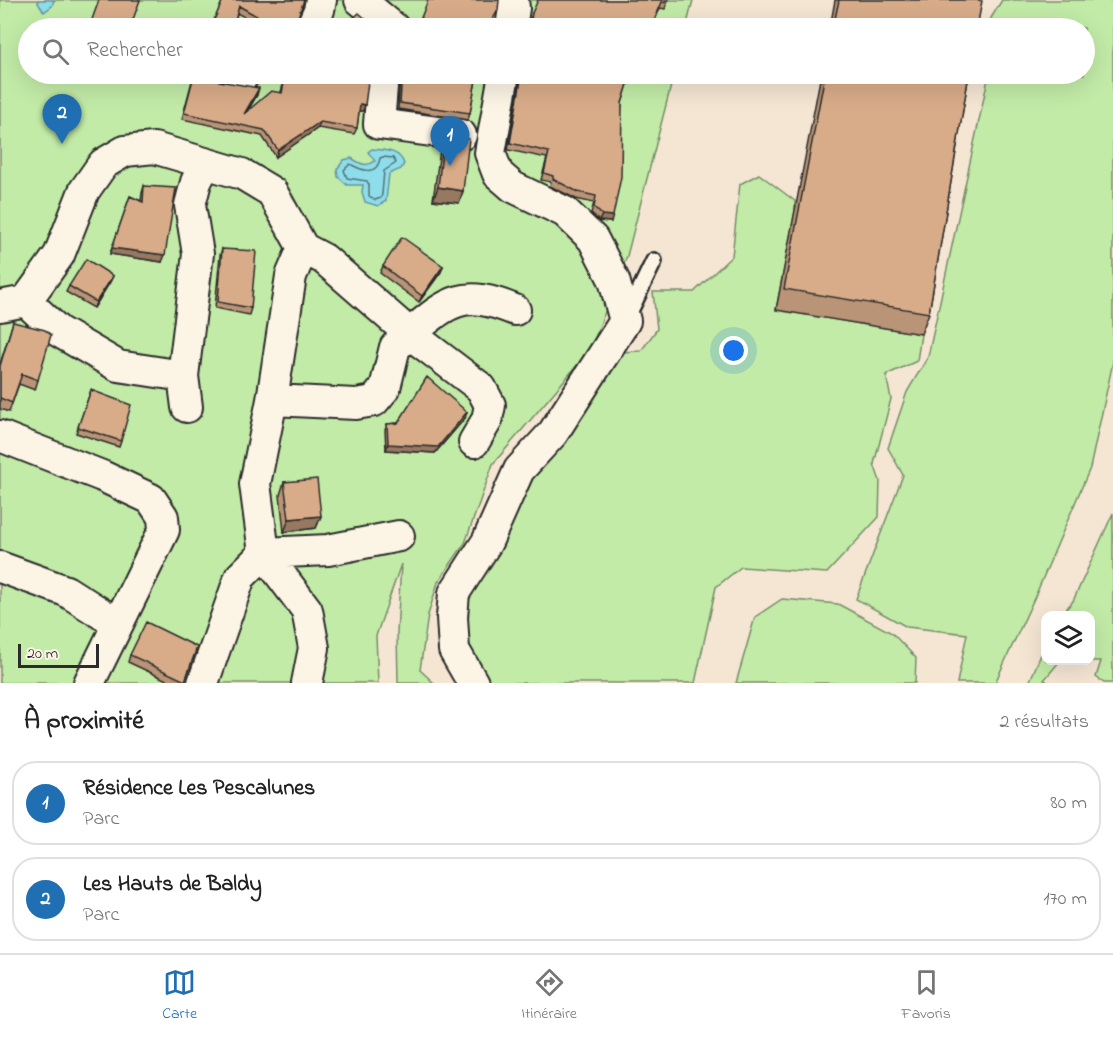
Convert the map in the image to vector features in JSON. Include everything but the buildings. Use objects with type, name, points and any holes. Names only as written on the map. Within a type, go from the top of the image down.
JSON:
[{"type":"street","points":[[315,18],[321,0]]},
{"type":"street","points":[[360,0],[382,18]]},
{"type":"street","points":[[512,18],[513,0]]},
{"type":"street","points":[[382,84],[379,124],[461,135]]},
{"type":"street","points":[[473,683],[454,650],[452,617],[454,593],[487,542],[519,470],[553,433],[625,321],[614,280],[593,239],[565,212],[513,187],[498,174],[490,153],[502,84]]},
{"type":"street","points":[[183,376],[118,366],[13,304],[59,255],[84,191],[103,164],[125,151],[154,148],[242,174],[272,192],[303,248],[324,260],[410,334],[481,388],[490,405],[487,420],[474,441]]},
{"type":"street","points":[[187,407],[183,376],[198,254],[190,205],[196,182],[205,164]]},
{"type":"street","points":[[303,248],[291,276],[272,400],[255,484],[264,553],[306,610],[314,648],[307,683]]},
{"type":"street","points":[[272,400],[356,404],[374,401],[386,388],[395,347],[440,308],[465,299],[491,300],[515,310]]},
{"type":"street","points":[[0,436],[102,476],[151,499],[163,517],[164,530],[89,683]]},
{"type":"street","points":[[203,683],[240,577],[264,553],[328,550],[399,536]]},
{"type":"street","points":[[0,567],[66,591],[118,624]]},
{"type":"lane","points":[[625,321],[654,261]]},
{"type":"green space","points":[[0,0],[693,0],[688,18],[18,18],[18,84],[671,84],[627,256],[590,350],[493,464],[465,543],[438,582],[428,615],[420,670],[434,683],[398,683],[397,633],[401,564],[376,636],[378,683],[0,683]]},
{"type":"green space","points":[[1002,0],[1113,0],[1113,362],[1090,468],[995,683],[957,683],[967,634],[907,627],[856,599],[903,475],[888,448],[907,392],[928,357],[987,84],[1095,84],[1095,18],[991,18]]},
{"type":"green space","points":[[759,174],[795,201],[776,310],[921,334],[917,361],[886,375],[891,399],[874,464],[880,481],[879,517],[827,573],[741,567],[716,587],[695,683],[478,683],[463,649],[458,594],[522,475],[618,352],[641,351],[657,329],[653,292],[694,292],[732,256],[740,184]]},
{"type":"green space","points":[[1113,513],[1113,683],[1104,683],[1096,677],[1101,661],[1095,661],[1095,611],[1064,611],[1073,601]]},
{"type":"green space","points":[[782,599],[838,604],[892,633],[916,658],[915,683],[736,683],[755,617]]},
{"type":"green space","points":[[1041,654],[1041,665],[1057,665],[1044,680],[1049,683],[1029,683]]},
{"type":"water","points":[[38,0],[54,0],[52,6],[44,12]]},
{"type":"water","points":[[372,149],[395,153],[404,164],[401,169],[389,174],[386,201],[378,206],[365,202],[362,192],[363,185],[347,185],[338,177],[337,169],[344,160],[351,158],[363,164],[375,161],[368,152]]},
{"type":"place","name":"Les Hauts de Baldy","points":[[62,144]]},
{"type":"place","name":"Résidence Les Pescalunes","points":[[450,166]]}]
